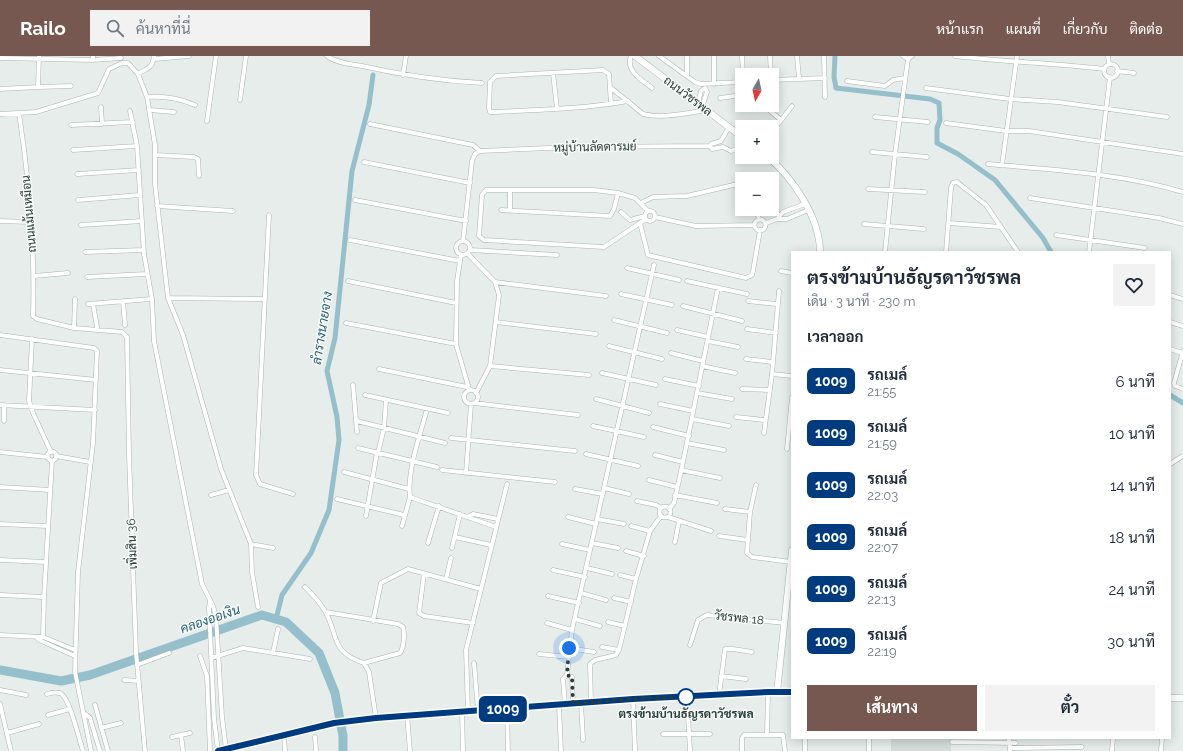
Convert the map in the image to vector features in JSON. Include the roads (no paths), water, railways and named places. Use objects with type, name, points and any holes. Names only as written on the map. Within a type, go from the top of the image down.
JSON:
[{"type":"street","points":[[138,74],[148,70],[154,58],[189,56]]},
{"type":"street","points":[[207,121],[216,56]]},
{"type":"street","points":[[240,100],[246,56]]},
{"type":"street","points":[[327,56],[345,62],[403,75],[435,80],[447,79],[482,83]]},
{"type":"street","points":[[403,75],[406,56]]},
{"type":"street","points":[[631,56],[629,64],[632,71],[652,88]]},
{"type":"street","name":"ถนนวัชรพล","points":[[635,56],[735,132]]},
{"type":"street","points":[[659,56],[695,82],[705,86],[735,82]]},
{"type":"street","points":[[687,56],[687,76]]},
{"type":"street","points":[[714,56],[714,84]]},
{"type":"street","points":[[742,56],[743,68]]},
{"type":"street","points":[[770,56],[771,68]]},
{"type":"street","points":[[797,56],[799,78]]},
{"type":"street","points":[[824,56],[825,97]]},
{"type":"street","points":[[903,56],[908,59]]},
{"type":"street","points":[[885,251],[895,154],[905,78],[908,59],[912,56]]},
{"type":"street","points":[[955,56],[1016,63],[1056,63],[1104,70]]},
{"type":"street","points":[[1002,165],[1017,56]]},
{"type":"street","points":[[1104,70],[1109,64],[1108,56]]},
{"type":"street","points":[[0,58],[121,58]]},
{"type":"street","points":[[38,87],[39,58]]},
{"type":"street","points":[[0,114],[36,112],[98,93],[109,69],[122,63],[128,64],[138,74],[147,97],[149,110],[155,155],[157,206],[168,298],[183,335],[221,469],[251,544],[252,572],[258,607]]},
{"type":"street","points":[[1109,64],[1115,66],[1117,71]]},
{"type":"street","points":[[611,104],[609,74],[603,70],[496,76],[490,82],[490,112],[557,109],[611,104],[628,101]]},
{"type":"street","points":[[1104,70],[1105,75],[1110,77],[1115,76],[1117,71]]},
{"type":"street","points":[[1117,71],[1134,73]]},
{"type":"street","points":[[553,73],[557,109]]},
{"type":"street","points":[[1089,251],[1093,208],[1110,77]]},
{"type":"street","points":[[779,79],[825,78]]},
{"type":"street","points":[[847,81],[885,86],[893,80],[905,78]]},
{"type":"street","points":[[0,89],[71,86]]},
{"type":"street","points":[[610,86],[643,114],[648,115],[682,114],[702,107],[701,91],[705,86]]},
{"type":"street","points":[[926,88],[1010,99],[1058,102],[1167,117]]},
{"type":"street","points":[[147,97],[162,96],[181,99],[195,105]]},
{"type":"street","points":[[720,98],[735,96]]},
{"type":"street","points":[[779,123],[792,106]]},
{"type":"street","points":[[101,107],[102,124]]},
{"type":"street","points":[[149,110],[174,112]]},
{"type":"street","points":[[130,111],[137,146],[144,250],[152,299],[154,341],[202,584],[216,617],[218,656],[228,749]]},
{"type":"street","points":[[771,112],[781,120]]},
{"type":"street","name":"ถนนแม้นเหมือน","points":[[19,113],[24,145],[34,276],[33,316],[37,319],[74,328]]},
{"type":"street","points":[[875,117],[928,122]]},
{"type":"street","points":[[71,125],[132,122]]},
{"type":"street","points":[[946,123],[1006,131],[1029,131],[1183,154]]},
{"type":"street","name":"หมู่บ้านลัดดารมย์","points":[[370,124],[473,145],[480,151],[572,146],[710,146],[712,149],[723,147],[732,151],[735,150]]},
{"type":"street","points":[[723,147],[721,141],[729,127]]},
{"type":"street","name":"หมู่บ้านลัดดารมย์","points":[[710,146],[711,144],[721,141]]},
{"type":"street","points":[[73,150],[137,146]]},
{"type":"street","points":[[463,241],[472,161],[475,154],[480,151]]},
{"type":"street","points":[[872,152],[927,157]]},
{"type":"street","points":[[155,155],[194,157],[198,159],[199,176]]},
{"type":"street","points":[[364,162],[470,183]]},
{"type":"street","points":[[775,164],[793,182],[807,207],[814,226],[820,251]]},
{"type":"street","points":[[988,164],[1098,175],[1155,183],[1183,192]]},
{"type":"street","points":[[77,174],[139,170]]},
{"type":"street","points":[[946,251],[951,188],[953,182],[957,182],[986,205],[1017,251]]},
{"type":"street","points":[[641,203],[653,197],[687,196],[735,185]]},
{"type":"street","points":[[868,188],[925,192]]},
{"type":"street","points":[[648,211],[646,218],[640,223],[604,247],[481,239],[479,236],[483,192],[510,190],[594,190],[618,193],[628,195],[641,203],[648,211],[653,212],[655,217]]},
{"type":"street","points":[[510,190],[510,211]]},
{"type":"street","points":[[502,210],[610,216],[614,209],[618,193]]},
{"type":"street","points":[[78,200],[140,195]]},
{"type":"street","points":[[1030,198],[1159,218],[1183,224]]},
{"type":"street","points":[[355,200],[466,221]]},
{"type":"street","points":[[157,206],[233,211]]},
{"type":"street","points":[[777,220],[783,212],[807,207]]},
{"type":"street","points":[[640,223],[648,255],[746,278],[752,275],[760,230],[764,228],[766,223],[787,219],[807,207]]},
{"type":"street","points":[[621,212],[630,220],[646,218],[652,221],[655,217]]},
{"type":"street","points":[[269,215],[256,475],[260,484],[293,494]]},
{"type":"street","points":[[655,217],[696,226],[754,226],[760,230]]},
{"type":"street","points":[[759,219],[764,220],[766,223]]},
{"type":"street","points":[[754,226],[755,222],[759,219]]},
{"type":"street","points":[[0,221],[30,222]]},
{"type":"street","points":[[81,225],[142,221]]},
{"type":"street","points":[[949,223],[1001,227]]},
{"type":"street","points":[[864,224],[924,229]]},
{"type":"street","points":[[1056,235],[1145,248]]},
{"type":"street","points":[[350,240],[460,261]]},
{"type":"street","points":[[462,256],[456,251],[456,246],[457,243],[463,241],[469,244],[469,252],[495,282],[499,295],[490,366],[476,393],[476,401],[472,403],[466,473]]},
{"type":"street","points":[[85,252],[144,250]]},
{"type":"street","points":[[557,255],[469,252],[462,256],[456,281],[456,344],[468,388],[464,396],[465,400],[472,403],[578,415]]},
{"type":"street","points":[[561,751],[563,679],[567,675],[572,630],[654,265]]},
{"type":"street","points":[[626,268],[679,280]]},
{"type":"street","points":[[781,271],[791,273]]},
{"type":"street","points":[[34,276],[68,273]]},
{"type":"street","points":[[87,277],[147,274]]},
{"type":"street","points":[[348,281],[456,303]]},
{"type":"street","points":[[687,281],[747,294]]},
{"type":"street","points":[[495,282],[606,296]]},
{"type":"street","points":[[668,517],[670,514],[669,509],[674,503],[682,470],[718,288]]},
{"type":"street","points":[[764,433],[772,374],[779,291]]},
{"type":"street","points":[[621,294],[672,305]]},
{"type":"street","points":[[1171,295],[1183,299]]},
{"type":"street","points":[[168,298],[264,299]]},
{"type":"street","points":[[74,328],[76,299]]},
{"type":"street","points":[[88,304],[152,299]]},
{"type":"street","points":[[123,301],[125,324]]},
{"type":"street","points":[[748,302],[777,304]]},
{"type":"street","points":[[94,304],[97,327]]},
{"type":"street","points":[[683,306],[742,321]]},
{"type":"street","points":[[614,320],[667,333]]},
{"type":"street","points":[[496,322],[596,334]]},
{"type":"street","points":[[1171,322],[1183,326]]},
{"type":"street","points":[[346,323],[456,344]]},
{"type":"street","name":"เพิ่มสิน 36","points":[[74,328],[122,332],[126,337],[128,455],[136,652],[145,751]]},
{"type":"street","points":[[747,329],[776,333]]},
{"type":"street","points":[[677,330],[738,347]]},
{"type":"street","points":[[0,335],[94,348],[97,351],[95,410],[78,572],[75,650],[75,672],[78,691],[84,713],[91,751]]},
{"type":"street","points":[[32,339],[30,401],[51,452],[55,453],[56,456],[90,462]]},
{"type":"street","points":[[609,346],[662,359]]},
{"type":"street","points":[[1171,349],[1183,352],[1182,361],[1175,377],[1175,386],[1183,389]]},
{"type":"street","points":[[671,353],[735,373]]},
{"type":"street","points":[[746,359],[772,362]]},
{"type":"street","points":[[490,366],[588,375]]},
{"type":"street","points":[[379,369],[468,388],[476,393]]},
{"type":"street","points":[[0,370],[96,380]]},
{"type":"street","points":[[602,373],[656,385]]},
{"type":"street","points":[[772,374],[791,376]]},
{"type":"street","points":[[1171,376],[1175,377]]},
{"type":"street","points":[[665,379],[699,386]]},
{"type":"street","points":[[353,385],[357,432]]},
{"type":"street","points":[[742,389],[770,390]]},
{"type":"street","points":[[697,393],[732,399]]},
{"type":"street","points":[[365,395],[448,414]]},
{"type":"street","points":[[596,399],[649,412]]},
{"type":"street","points":[[366,516],[384,428],[386,400]]},
{"type":"street","points":[[660,404],[694,411]]},
{"type":"street","points":[[4,421],[2,405],[95,410]]},
{"type":"street","points":[[787,449],[791,408]]},
{"type":"street","points":[[402,526],[410,497],[409,489],[413,463],[427,409]]},
{"type":"street","points":[[736,417],[765,420]]},
{"type":"street","points":[[692,419],[729,426]]},
{"type":"street","points":[[357,421],[446,443]]},
{"type":"street","points":[[593,426],[644,438]]},
{"type":"street","points":[[653,427],[689,436]]},
{"type":"street","points":[[451,438],[575,451]]},
{"type":"street","points":[[687,443],[724,450]]},
{"type":"street","points":[[358,448],[413,463],[436,467]]},
{"type":"street","points":[[0,452],[47,457],[52,461]]},
{"type":"street","points":[[47,457],[51,452]]},
{"type":"street","points":[[586,454],[638,466]]},
{"type":"street","points":[[655,455],[683,462]]},
{"type":"street","points":[[43,637],[52,461],[56,456]]},
{"type":"street","points":[[1171,463],[1183,456]]},
{"type":"street","points":[[442,470],[556,482]]},
{"type":"street","points":[[682,470],[720,478]]},
{"type":"street","points":[[344,472],[409,489]]},
{"type":"street","points":[[649,480],[677,487]]},
{"type":"street","points":[[463,750],[466,650],[507,484]]},
{"type":"street","points":[[756,485],[750,512],[748,556],[790,562]]},
{"type":"street","points":[[0,487],[50,490]]},
{"type":"street","points":[[604,488],[629,494]]},
{"type":"street","points":[[575,489],[603,494]]},
{"type":"street","points":[[211,495],[229,490]]},
{"type":"street","points":[[675,495],[717,503]]},
{"type":"street","points":[[410,497],[469,516],[471,519],[496,526]]},
{"type":"street","points":[[338,499],[404,515]]},
{"type":"street","points":[[637,501],[656,505],[661,508],[666,507],[669,509]]},
{"type":"street","points":[[428,543],[439,506]]},
{"type":"street","points":[[591,702],[590,664],[595,660],[616,655],[619,650],[630,602],[650,531],[661,516],[661,508]]},
{"type":"street","points":[[725,509],[750,512]]},
{"type":"street","points":[[452,548],[460,514]]},
{"type":"street","points":[[469,516],[474,514],[498,518]]},
{"type":"street","points":[[661,516],[711,531]]},
{"type":"street","points":[[568,517],[624,524]]},
{"type":"street","points":[[675,542],[679,521]]},
{"type":"street","points":[[0,524],[48,526]]},
{"type":"street","points":[[631,526],[650,531]]},
{"type":"street","points":[[719,536],[748,540]]},
{"type":"street","points":[[455,537],[491,544]]},
{"type":"street","points":[[592,543],[618,548]]},
{"type":"street","points":[[251,544],[273,548]]},
{"type":"street","points":[[562,544],[590,550]]},
{"type":"street","points":[[626,551],[644,556]]},
{"type":"street","points":[[777,692],[791,556]]},
{"type":"street","points":[[446,579],[452,558]]},
{"type":"street","points":[[0,560],[46,562]]},
{"type":"street","points":[[586,568],[612,574]]},
{"type":"street","points":[[373,620],[381,583],[408,570],[481,589]]},
{"type":"street","points":[[554,570],[584,577]]},
{"type":"street","points":[[424,574],[418,613],[424,616],[473,623]]},
{"type":"street","points":[[620,575],[636,579]]},
{"type":"street","points":[[305,587],[319,601],[326,612],[334,638],[342,651],[352,659],[364,662],[400,653],[402,650],[404,630],[401,625],[326,612]]},
{"type":"street","points":[[581,594],[606,600]]},
{"type":"street","points":[[0,595],[44,597]]},
{"type":"street","points":[[548,596],[579,603]]},
{"type":"street","points":[[614,598],[630,602]]},
{"type":"street","points":[[210,601],[214,718],[218,751],[334,723],[376,718],[633,699],[791,692]]},
{"type":"street","name":"วัชรพล 18","points":[[690,645],[698,620],[707,615],[785,623]]},
{"type":"street","points":[[575,620],[600,626]]},
{"type":"street","points":[[608,622],[625,626]]},
{"type":"street","points":[[547,623],[572,630]]},
{"type":"street","points":[[273,653],[278,629]]},
{"type":"street","points":[[0,635],[43,637],[75,650]]},
{"type":"street","points":[[36,637],[39,640],[75,656]]},
{"type":"street","points":[[602,647],[619,650]]},
{"type":"street","points":[[211,658],[241,648],[310,659]]},
{"type":"street","points":[[569,648],[594,652]]},
{"type":"street","points":[[719,696],[725,649],[733,648],[752,652]]},
{"type":"street","points":[[137,664],[169,653]]},
{"type":"street","points":[[539,654],[568,657]]},
{"type":"street","points":[[200,656],[207,676],[210,751]]},
{"type":"street","points":[[364,662],[369,672],[376,718]]},
{"type":"street","points":[[474,664],[478,711]]},
{"type":"street","points":[[567,675],[572,677],[573,704]]},
{"type":"street","points":[[721,676],[746,679]]},
{"type":"street","points":[[124,680],[139,681]]},
{"type":"street","points":[[0,690],[26,695]]},
{"type":"street","points":[[767,734],[768,692]]},
{"type":"street","points":[[47,694],[60,693],[70,709],[83,751]]},
{"type":"street","points":[[687,697],[690,751]]},
{"type":"street","points":[[1171,698],[1183,698]]},
{"type":"street","points":[[633,699],[635,751]]},
{"type":"street","points":[[0,704],[11,751]]},
{"type":"street","points":[[581,704],[583,740]]},
{"type":"street","points":[[95,705],[108,751]]},
{"type":"street","points":[[48,715],[70,709]]},
{"type":"street","points":[[507,709],[508,751]]},
{"type":"street","points":[[84,713],[90,718],[100,751]]},
{"type":"street","points":[[407,715],[410,751]]},
{"type":"street","points":[[101,728],[121,723]]},
{"type":"street","points":[[7,733],[39,724]]},
{"type":"street","points":[[87,733],[94,732]]},
{"type":"street","points":[[172,737],[190,733]]},
{"type":"street","points":[[663,734],[710,734]]},
{"type":"street","points":[[742,751],[742,738],[744,735],[767,734],[783,735],[785,751]]},
{"type":"street","points":[[181,735],[183,751]]},
{"type":"street","points":[[284,735],[284,751]]},
{"type":"street","points":[[316,737],[316,751]]},
{"type":"street","points":[[805,739],[805,751]]},
{"type":"street","points":[[869,739],[869,751]]},
{"type":"street","points":[[1112,751],[1113,739]]},
{"type":"street","points":[[1161,751],[1162,739]]},
{"type":"street","points":[[1010,740],[1010,749]]},
{"type":"street","points":[[952,742],[1010,740],[1016,745]]},
{"type":"street","points":[[1010,749],[1016,745],[1082,747]]},
{"type":"waterway","points":[[835,56],[834,77],[836,88],[930,99],[939,103],[940,120],[937,128],[937,143],[958,154],[995,180],[1043,238],[1050,251]]},
{"type":"waterway","name":"ลำรางนายจาง","points":[[276,619],[282,595],[311,553],[329,510],[339,440],[337,417],[327,371],[335,338],[352,171],[369,105],[373,75]]},
{"type":"waterway","points":[[1171,396],[1183,403]]},
{"type":"waterway","name":"คลองออเงิน","points":[[0,670],[61,681],[90,675],[262,615],[286,622],[319,653],[335,693],[343,736],[343,751]]},
{"type":"place","name":"ตรงข้ามบ้านธัญรดาวัชรพล","points":[[686,697]]}]
